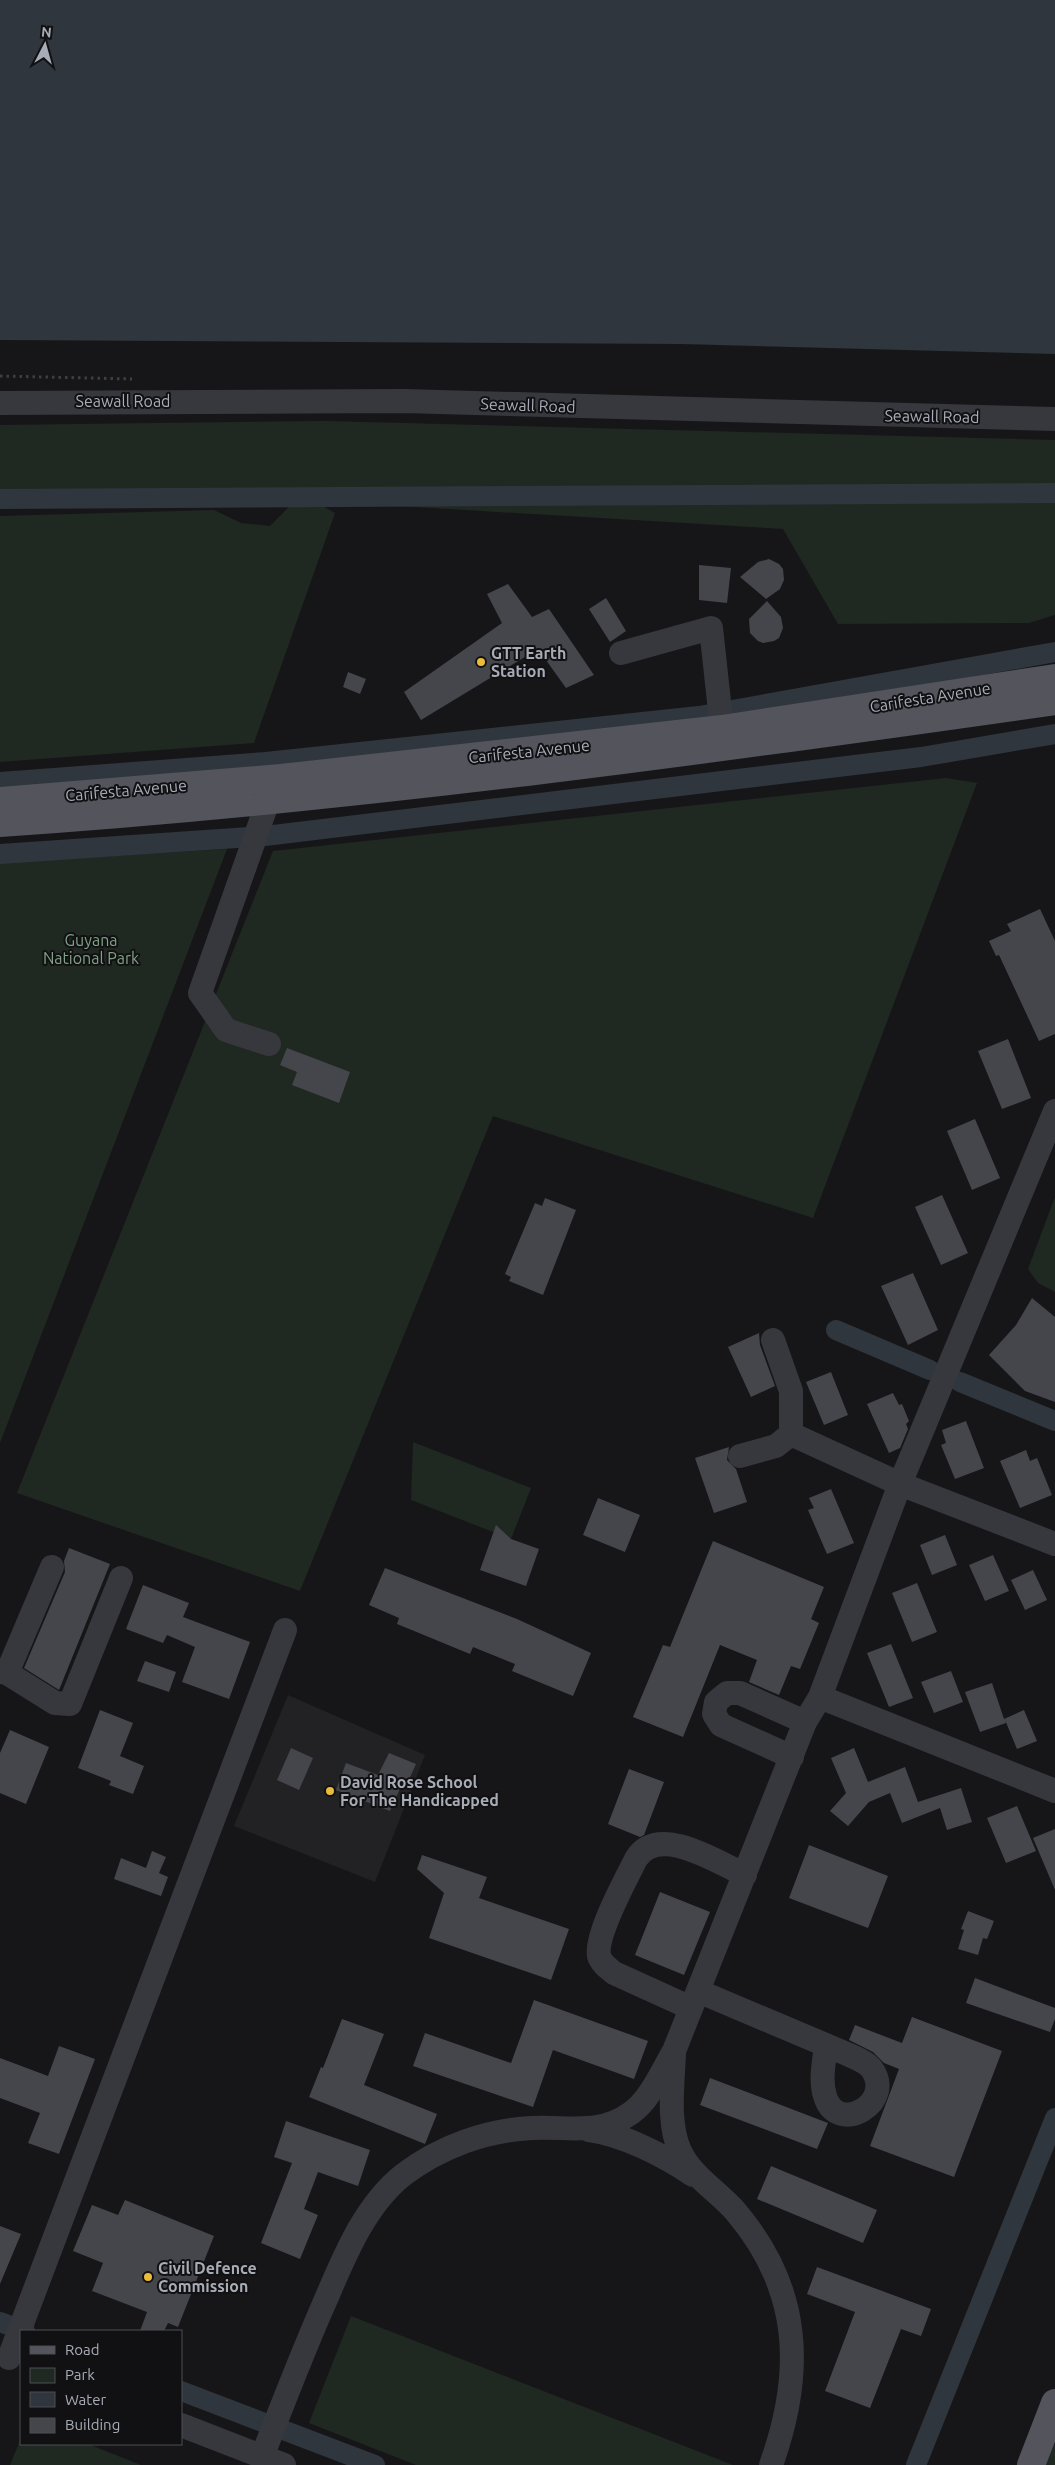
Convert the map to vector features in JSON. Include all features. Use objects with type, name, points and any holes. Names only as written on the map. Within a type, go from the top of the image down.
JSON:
[{"type":"main road","name":"Carifesta Avenue","points":[[0,800],[280,778],[722,730],[1055,678]]},
{"type":"main road","name":"Carifesta Avenue","points":[[0,823],[265,811],[723,749],[1055,701]]},
{"type":"main road","points":[[1030,2465],[1055,2403]]},
{"type":"street","name":"Seawall Road","points":[[0,403],[404,401],[1055,419]]},
{"type":"street","points":[[621,653],[711,628],[722,730]]},
{"type":"street","points":[[269,1044],[226,1030],[200,993],[265,811],[280,778]]},
{"type":"street","points":[[265,2449],[334,2282],[361,2226],[388,2189],[402,2176],[430,2158],[475,2138],[516,2129],[575,2129],[611,2125],[632,2112],[647,2095],[674,2051],[805,1722],[820,1697],[900,1484],[1055,1111]]},
{"type":"street","points":[[773,1340],[791,1391],[791,1434]]},
{"type":"street","points":[[791,1434],[900,1484],[1055,1544]]},
{"type":"street","points":[[740,1456],[776,1446],[791,1434]]},
{"type":"street","points":[[52,1567],[4,1672],[55,1703],[70,1704],[121,1578]]},
{"type":"street","points":[[20,2330],[285,1630]]},
{"type":"street","points":[[792,1757],[721,1725],[714,1714],[716,1702],[727,1693],[740,1693],[805,1722]]},
{"type":"street","points":[[820,1697],[1055,1790]]},
{"type":"street","points":[[745,1875],[672,1844],[653,1845],[641,1850],[606,1922],[599,1948],[599,1956],[604,1964],[614,1973],[826,2046]]},
{"type":"street","points":[[674,2051],[673,2106],[675,2135],[680,2150],[689,2166],[736,2213],[755,2238],[772,2269],[788,2314],[793,2347],[791,2386],[787,2415],[771,2465]]},
{"type":"street","points":[[575,2129],[604,2133],[642,2148],[685,2169],[704,2182]]},
{"type":"street","points":[[11,2355],[20,2330]]},
{"type":"street","points":[[182,2425],[265,2449],[284,2465]]},
{"type":"shaded area","name":"David Rose School For The Handicapped","points":[[288,1695],[425,1755],[375,1882],[234,1826]]},
{"type":"green space","points":[[325,421],[1055,440],[1055,615],[1029,623],[838,624],[783,529],[382,505],[321,505],[335,513],[254,743],[0,762],[0,516],[214,510],[241,523],[270,526],[290,506],[0,506],[0,425]]},
{"type":"green space","points":[[946,778],[977,783],[813,1218],[493,1116],[300,1591],[17,1493],[273,851]]},
{"type":"green space","name":"Guyana National Park","points":[[227,849],[0,1443],[0,863]]},
{"type":"green space","points":[[1055,1197],[1055,1292],[1038,1283],[1028,1269]]},
{"type":"green space","points":[[413,1442],[531,1488],[511,1539],[411,1500]]},
{"type":"green space","points":[[351,2316],[733,2465],[416,2465],[309,2423]]},
{"type":"green space","points":[[20,2440],[20,2445],[91,2445],[141,2465],[10,2465]]},
{"type":"green space","points":[[1055,2442],[1055,2465],[1046,2465]]},
{"type":"water","points":[[0,0],[1055,0],[1055,354],[681,344],[0,340]]},
{"type":"building","points":[[769,559],[779,564],[783,569],[784,580],[780,589],[766,599],[740,577],[758,562]]},
{"type":"building","points":[[699,565],[731,568],[727,603],[699,600]]},
{"type":"building","name":"GTT Earth Station","points":[[508,584],[532,617],[549,609],[594,675],[566,688],[538,649],[421,720],[404,692],[502,623],[487,594]]},
{"type":"building","points":[[606,598],[626,631],[610,642],[589,609]]},
{"type":"building","points":[[767,601],[781,617],[783,628],[779,638],[763,643],[750,633],[749,619]]},
{"type":"building","points":[[348,672],[366,679],[360,694],[343,687]]},
{"type":"building","points":[[1040,909],[1055,941],[1055,1034],[1039,1041],[999,955],[996,956],[989,941],[1011,931],[1007,924]]},
{"type":"building","points":[[1008,1039],[1031,1098],[1002,1109],[978,1051]]},
{"type":"building","points":[[287,1048],[350,1072],[339,1103],[292,1085],[297,1072],[280,1065]]},
{"type":"building","points":[[975,1119],[1000,1178],[972,1190],[947,1131]]},
{"type":"building","points":[[942,1195],[968,1253],[941,1265],[915,1207]]},
{"type":"building","points":[[545,1198],[576,1210],[543,1295],[509,1281],[511,1277],[505,1274],[535,1203],[542,1206]]},
{"type":"building","points":[[913,1273],[938,1330],[908,1345],[881,1286]]},
{"type":"building","points":[[1032,1298],[1055,1317],[1055,1402],[1025,1391],[989,1355],[1016,1325]]},
{"type":"building","points":[[759,1333],[760,1345],[775,1386],[751,1397],[728,1347]]},
{"type":"building","points":[[831,1372],[848,1415],[824,1425],[806,1382]]},
{"type":"building","points":[[893,1393],[899,1405],[902,1404],[909,1421],[906,1424],[908,1429],[900,1448],[889,1453],[867,1404]]},
{"type":"building","points":[[966,1421],[984,1468],[955,1479],[941,1445],[946,1443],[942,1430]]},
{"type":"building","points":[[729,1447],[727,1460],[736,1469],[747,1502],[714,1513],[695,1458]]},
{"type":"building","points":[[1026,1450],[1030,1461],[1037,1458],[1052,1495],[1020,1508],[1000,1461]]},
{"type":"building","points":[[831,1489],[854,1543],[827,1554],[808,1510],[814,1508],[809,1498]]},
{"type":"building","points":[[598,1498],[640,1515],[625,1552],[583,1535]]},
{"type":"building","points":[[496,1525],[511,1539],[539,1549],[526,1586],[480,1570]]},
{"type":"building","points":[[945,1535],[957,1565],[932,1575],[920,1545]]},
{"type":"building","points":[[713,1541],[824,1587],[811,1619],[819,1623],[800,1669],[791,1666],[779,1695],[749,1682],[757,1660],[720,1645],[683,1737],[633,1717],[663,1645],[670,1647]]},
{"type":"building","points":[[69,1548],[110,1564],[59,1690],[24,1668],[65,1572],[64,1561]]},
{"type":"building","points":[[993,1555],[1009,1591],[985,1601],[969,1565]]},
{"type":"building","points":[[385,1568],[517,1619],[591,1653],[573,1696],[512,1671],[515,1664],[473,1647],[470,1654],[397,1624],[399,1618],[369,1605]]},
{"type":"building","points":[[1033,1570],[1047,1600],[1025,1610],[1011,1580]]},
{"type":"building","points":[[917,1583],[937,1632],[912,1642],[892,1593]]},
{"type":"building","points":[[143,1585],[189,1603],[183,1617],[250,1642],[229,1699],[182,1682],[195,1647],[167,1635],[163,1643],[126,1629]]},
{"type":"building","points":[[891,1644],[913,1698],[889,1707],[867,1653]]},
{"type":"building","points":[[145,1661],[176,1672],[169,1692],[137,1681]]},
{"type":"building","points":[[951,1671],[963,1702],[934,1713],[921,1682]]},
{"type":"building","points":[[992,1683],[1004,1719],[1024,1710],[1037,1741],[1017,1749],[1005,1720],[1006,1723],[980,1732],[965,1692]]},
{"type":"building","points":[[100,1710],[133,1723],[120,1756],[144,1766],[133,1794],[109,1785],[111,1781],[78,1768]]},
{"type":"building","points":[[10,1730],[49,1747],[26,1804],[0,1793],[0,1753]]},
{"type":"building","points":[[291,1748],[313,1758],[299,1790],[277,1780]]},
{"type":"building","points":[[854,1748],[868,1782],[905,1767],[918,1802],[961,1788],[972,1822],[947,1830],[940,1808],[902,1823],[890,1793],[869,1802],[848,1826],[830,1811],[846,1793],[831,1758]]},
{"type":"building","points":[[389,1753],[416,1764],[408,1782],[404,1780],[390,1811],[336,1790],[346,1763],[378,1775]]},
{"type":"building","points":[[629,1769],[664,1782],[644,1835],[640,1837],[608,1824]]},
{"type":"building","points":[[1017,1806],[1036,1851],[1006,1863],[987,1818]]},
{"type":"building","points":[[1055,1829],[1055,1890],[1033,1838]]},
{"type":"building","points":[[809,1845],[888,1876],[868,1928],[789,1898]]},
{"type":"building","points":[[152,1851],[166,1857],[159,1873],[168,1877],[161,1896],[114,1879],[121,1858],[146,1868]]},
{"type":"building","points":[[422,1855],[487,1877],[479,1898],[569,1929],[551,1980],[429,1938],[444,1893],[417,1869]]},
{"type":"building","points":[[660,1892],[710,1912],[684,1975],[635,1955]]},
{"type":"building","points":[[968,1911],[994,1921],[987,1939],[983,1938],[978,1955],[958,1949],[964,1930],[961,1929]]},
{"type":"building","points":[[975,1978],[1055,2008],[1055,2019],[1050,2032],[966,2003]]},
{"type":"building","points":[[534,2000],[648,2041],[634,2079],[553,2050],[533,2107],[413,2066],[425,2033],[511,2063]]},
{"type":"building","points":[[912,2017],[1002,2051],[954,2177],[870,2146],[899,2069],[884,2063],[873,2052],[849,2040],[855,2025],[902,2043]]},
{"type":"building","points":[[342,2019],[384,2034],[364,2085],[437,2114],[425,2144],[309,2097],[321,2067],[323,2068]]},
{"type":"building","points":[[59,2046],[95,2059],[59,2154],[28,2143],[40,2113],[0,2098],[0,2058],[48,2076]]},
{"type":"building","points":[[710,2078],[828,2123],[817,2149],[700,2105]]},
{"type":"building","points":[[286,2121],[370,2150],[358,2186],[318,2172],[304,2209],[318,2215],[300,2259],[261,2243],[292,2163],[274,2157]]},
{"type":"building","points":[[771,2166],[877,2210],[863,2243],[757,2199]]},
{"type":"building","name":"Civil Defence Commission","points":[[125,2200],[214,2236],[178,2327],[168,2323],[164,2330],[140,2330],[147,2312],[92,2291],[103,2263],[73,2251],[92,2205],[118,2215]]},
{"type":"building","points":[[0,2226],[21,2234],[0,2284]]},
{"type":"building","points":[[817,2267],[931,2309],[921,2336],[901,2329],[870,2408],[825,2391],[855,2312],[807,2294]]},
{"type":"waterway","points":[[0,499],[1055,493]]},
{"type":"waterway","points":[[0,782],[266,762],[699,716],[1055,652]]},
{"type":"waterway","points":[[0,854],[265,836],[921,757],[1055,734]]},
{"type":"waterway","points":[[836,1330],[930,1370]]},
{"type":"waterway","points":[[960,1382],[1055,1421]]},
{"type":"waterway","points":[[916,2465],[1055,2118]]},
{"type":"waterway","points":[[0,2322],[22,2330]]},
{"type":"waterway","points":[[182,2391],[375,2465]]},
{"type":"place","name":"GTT Earth Station","points":[[481,662]]},
{"type":"place","name":"David Rose School For The Handicapped","points":[[330,1791]]},
{"type":"place","name":"Civil Defence Commission","points":[[148,2277]]}]
